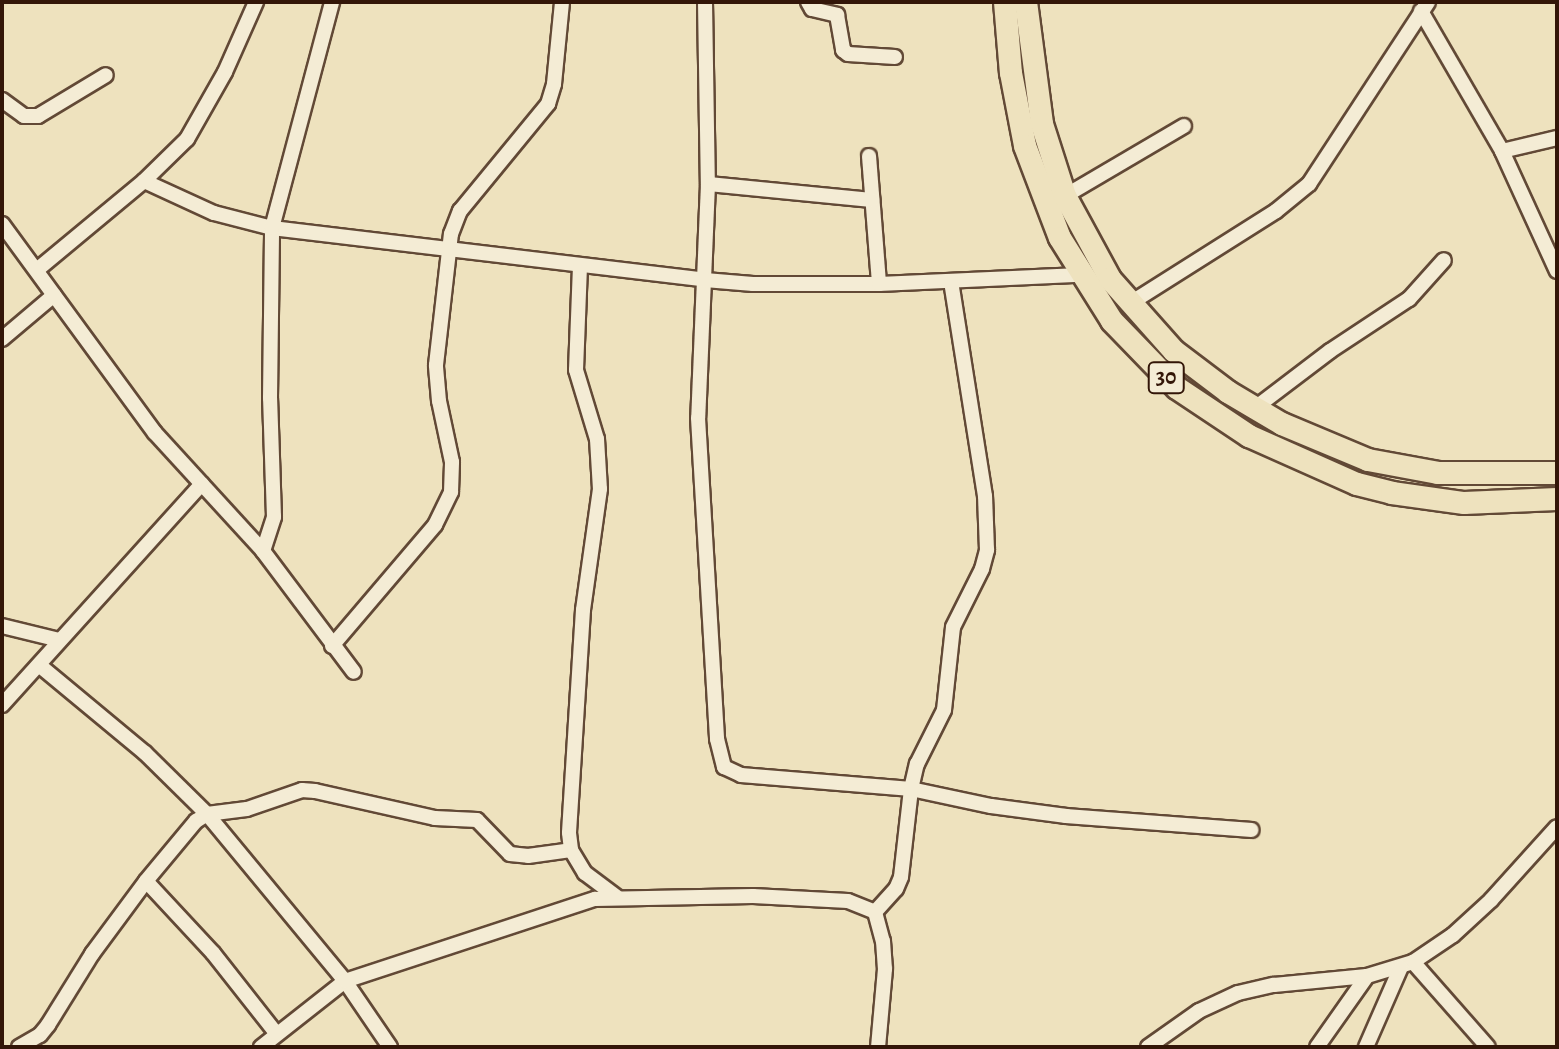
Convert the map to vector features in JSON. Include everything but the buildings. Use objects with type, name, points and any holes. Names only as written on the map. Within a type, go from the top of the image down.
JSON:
[{"type":"main road","name":"30","points":[[1005,2],[1011,73],[1025,146],[1060,238],[1080,275],[1112,321],[1177,388],[1214,415],[1281,452],[1357,484],[1427,499],[1495,503],[1557,499]]},
{"type":"main road","name":"30","points":[[1026,2],[1042,124],[1065,196],[1093,252],[1129,304],[1174,351],[1255,408],[1317,441],[1390,466],[1452,474],[1557,473]]},
{"type":"street","points":[[38,269],[144,181],[187,139],[200,119],[256,2]]},
{"type":"street","points":[[263,551],[274,517],[270,398],[272,228],[332,2]]},
{"type":"street","points":[[332,646],[435,525],[451,492],[452,462],[439,401],[436,365],[449,250],[460,211],[548,104],[556,72],[562,2]]},
{"type":"street","points":[[705,2],[708,184],[698,418],[720,758],[724,767],[741,775],[911,789],[991,806],[1053,814],[1251,830]]},
{"type":"street","points":[[808,2],[812,9],[837,15],[843,50],[848,54],[895,57]]},
{"type":"street","points":[[1129,304],[1276,211],[1309,184],[1424,7],[1502,151],[1557,271]]},
{"type":"street","points":[[2,100],[24,116],[38,116],[106,75]]},
{"type":"street","points":[[1065,196],[1184,126]]},
{"type":"street","points":[[1502,151],[1557,138]]},
{"type":"street","points":[[869,156],[879,284]]},
{"type":"street","points":[[144,181],[214,213],[272,228],[705,280],[753,284],[879,284],[1080,275]]},
{"type":"street","points":[[708,184],[872,200]]},
{"type":"street","points":[[2,224],[38,269],[155,433],[263,551],[354,672]]},
{"type":"street","points":[[1541,231],[1557,232]]},
{"type":"street","points":[[1255,408],[1330,351],[1409,299],[1444,260]]},
{"type":"street","points":[[580,266],[576,370],[597,439],[600,489],[583,610],[569,833],[571,850],[585,873],[617,896]]},
{"type":"street","points":[[875,912],[896,889],[901,877],[911,789],[917,764],[944,710],[953,627],[982,569],[987,550],[985,496],[951,282]]},
{"type":"street","points":[[2,339],[54,295]]},
{"type":"street","points":[[2,705],[202,484]]},
{"type":"street","points":[[2,626],[59,640]]},
{"type":"street","points":[[39,665],[145,753],[207,814],[345,981],[390,1047]]},
{"type":"street","points":[[19,1047],[40,1035],[92,954],[146,881],[196,821],[207,814],[247,809],[286,794],[315,791],[435,818],[477,820],[510,854],[535,855],[571,850]]},
{"type":"street","points":[[1148,1047],[1199,1011],[1238,993],[1274,985],[1367,976],[1407,964],[1453,935],[1491,900],[1557,827]]},
{"type":"street","points":[[146,881],[213,953],[276,1033]]},
{"type":"street","points":[[261,1047],[345,981],[573,906],[617,896],[807,897],[848,901],[875,912]]},
{"type":"street","points":[[875,912],[883,941],[885,969],[878,1047]]},
{"type":"street","points":[[1366,1047],[1407,964]]},
{"type":"street","points":[[1407,964],[1488,1047]]},
{"type":"street","points":[[1317,1047],[1367,976]]}]
